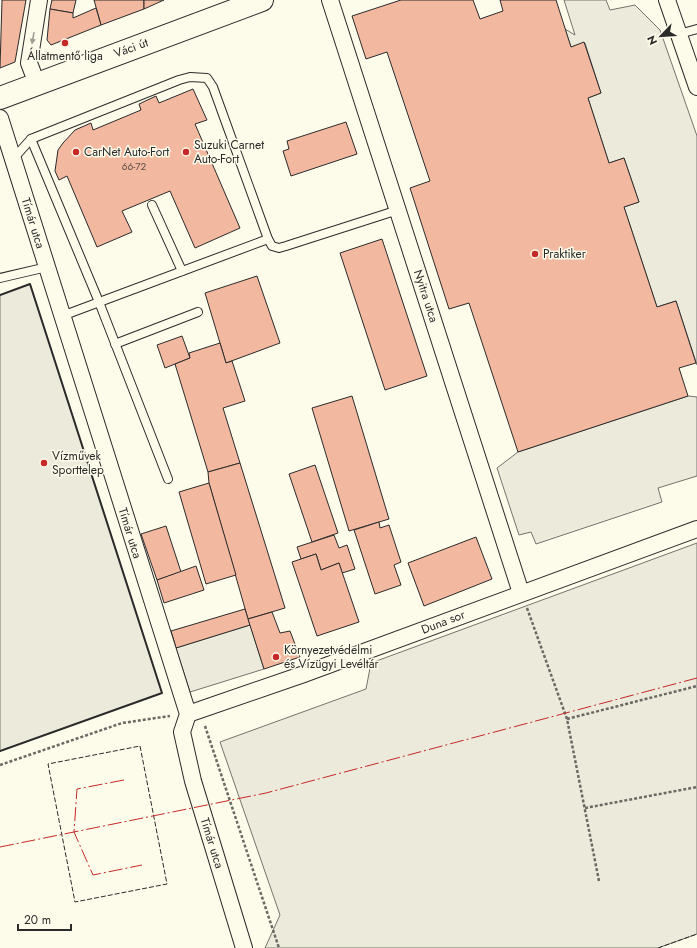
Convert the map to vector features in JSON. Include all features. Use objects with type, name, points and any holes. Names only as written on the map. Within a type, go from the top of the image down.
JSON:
[{"type":"main road","name":"Váci út","points":[[0,98],[262,0]]},
{"type":"street","points":[[37,84],[29,63],[39,0]]},
{"type":"street","name":"Nyitra utca","points":[[330,0],[521,593]]},
{"type":"street","points":[[667,0],[697,87]]},
{"type":"street","name":"Tímár utca","points":[[0,118],[62,316],[194,712],[182,732],[190,767],[244,948]]},
{"type":"street","name":"Duna sor","points":[[194,712],[304,674],[697,529]]},
{"type":"lane","points":[[679,34],[697,28]]},
{"type":"lane","points":[[13,159],[31,139],[179,80],[195,77],[207,78],[213,87],[268,239],[272,246],[279,248],[398,210]]},
{"type":"lane","points":[[31,139],[99,302],[168,479]]},
{"type":"lane","points":[[152,205],[182,271]]},
{"type":"lane","points":[[62,316],[268,239]]},
{"type":"lane","points":[[0,278],[47,267]]},
{"type":"lane","points":[[115,344],[198,312]]},
{"type":"path","points":[[521,593],[567,719],[599,881]]},
{"type":"path","points":[[567,719],[697,686]]},
{"type":"path","points":[[0,765],[122,723],[194,712],[279,948]]},
{"type":"path","points":[[585,808],[697,787]]},
{"type":"shaded area","points":[[564,0],[606,0],[610,10],[635,5],[660,30],[697,136],[697,365],[676,301],[657,307],[624,207],[639,202],[624,158],[609,163],[588,98],[601,93],[585,43],[571,47],[565,29],[575,35]]},
{"type":"shaded area","name":"Vízművek Sporttelep","points":[[30,284],[162,693],[0,751],[0,295]]},
{"type":"shaded area","points":[[688,396],[697,397],[697,476],[658,488],[662,502],[536,544],[531,532],[519,535],[497,468],[518,452]]},
{"type":"shaded area","points":[[697,543],[697,934],[658,948],[265,948],[280,915],[220,742],[366,689],[371,663]]},
{"type":"shaded area","points":[[250,625],[264,669],[190,692],[176,648]]},
{"type":"building","points":[[2,0],[26,0],[15,62],[0,68]]},
{"type":"building","points":[[52,0],[76,0],[73,13],[50,9]]},
{"type":"building","points":[[94,0],[144,0],[144,9],[101,25]]},
{"type":"building","points":[[144,0],[164,0],[144,9]]},
{"type":"building","name":"Praktiker","points":[[401,0],[473,0],[480,19],[503,11],[500,0],[556,0],[571,47],[584,42],[601,93],[588,98],[609,163],[624,158],[639,202],[624,207],[657,307],[676,301],[696,363],[679,368],[688,396],[518,452],[469,303],[449,309],[410,188],[430,181],[387,52],[366,59],[352,16]]},
{"type":"building","points":[[96,8],[101,25],[51,45],[47,40],[50,9],[73,13],[73,18]]},
{"type":"building","points":[[193,89],[207,120],[195,124],[240,228],[195,248],[170,191],[122,211],[132,232],[97,247],[67,176],[59,180],[55,171],[58,150],[75,130],[91,123],[93,130],[141,110],[139,104],[156,96],[159,103]]},
{"type":"building","points":[[346,122],[357,154],[291,176],[283,151],[289,149],[287,141]]},
{"type":"building","points":[[382,239],[427,376],[385,390],[340,253]]},
{"type":"building","points":[[257,276],[280,343],[226,363],[205,293]]},
{"type":"building","points":[[182,336],[190,358],[165,368],[157,345]]},
{"type":"building","points":[[220,343],[226,363],[232,361],[245,401],[223,408],[240,463],[208,472],[175,364],[190,358],[189,353]]},
{"type":"building","points":[[352,396],[389,519],[349,531],[312,408]]},
{"type":"building","points":[[240,463],[285,608],[248,619],[209,483],[208,472]]},
{"type":"building","points":[[315,465],[338,533],[312,542],[289,474]]},
{"type":"building","points":[[209,483],[236,575],[206,584],[179,492]]},
{"type":"building","points":[[379,522],[380,528],[389,525],[401,562],[394,565],[401,585],[375,594],[354,530]]},
{"type":"building","points":[[166,526],[181,572],[157,580],[141,534]]},
{"type":"building","points":[[334,535],[339,548],[347,545],[355,569],[342,573],[339,563],[321,570],[316,554],[301,559],[297,547]]},
{"type":"building","points":[[476,537],[492,579],[424,606],[408,563]]},
{"type":"building","points":[[316,554],[321,570],[339,563],[359,622],[317,636],[292,562]]},
{"type":"building","points":[[196,566],[204,590],[164,603],[157,580]]},
{"type":"building","points":[[245,609],[250,625],[176,648],[171,631]]},
{"type":"building","points":[[272,612],[280,633],[290,631],[300,657],[264,669],[248,619]]},
{"type":"fence","points":[[140,746],[167,884],[75,902],[48,764],[140,746]]},
{"type":"fence","points":[[658,948],[697,934]]},
{"type":"wall","points":[[0,295],[30,284],[162,693],[0,751]]},
{"type":"power","points":[[0,847],[266,793],[697,678]]},
{"type":"power","points":[[124,780],[77,789],[74,832],[93,875],[142,865]]},
{"type":"place","name":"Állatmentő liga","points":[[65,43]]},
{"type":"place","name":"CarNet Auto-Fort","points":[[76,152]]},
{"type":"place","name":"Suzuki Carnet Auto-Fort","points":[[186,152]]},
{"type":"place","name":"Praktiker","points":[[535,254]]},
{"type":"place","name":"Vízművek Sporttelep","points":[[44,463]]},
{"type":"place","name":"Környezetvédelmi és Vízügyi Levéltár","points":[[276,657]]}]
